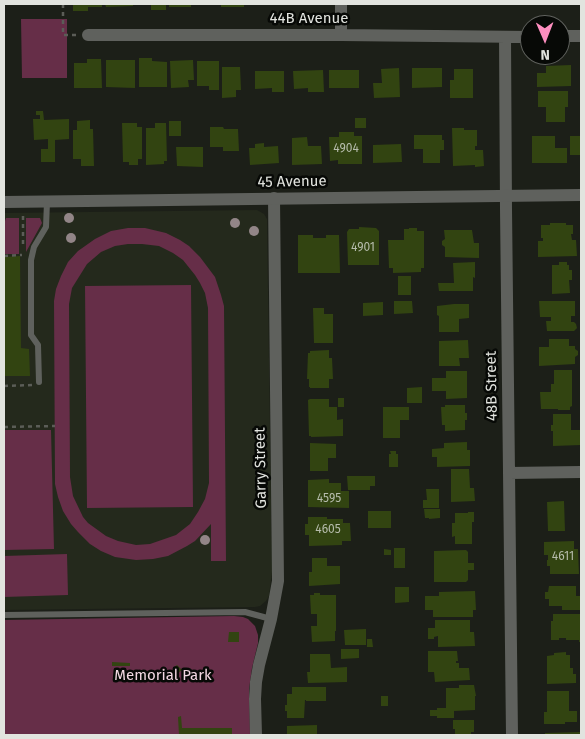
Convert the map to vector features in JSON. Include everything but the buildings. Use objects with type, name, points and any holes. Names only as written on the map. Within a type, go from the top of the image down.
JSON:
[{"type":"street","points":[[341,4],[341,35]]},
{"type":"street","name":"44B Avenue","points":[[88,35],[520,37]]},
{"type":"street","name":"48B Street","points":[[505,37],[512,735]]},
{"type":"street","name":"45 Avenue","points":[[4,202],[581,195]]},
{"type":"street","name":"Garry Street","points":[[256,735],[256,682],[271,619],[278,572],[274,198]]},
{"type":"street","points":[[509,473],[581,472]]},
{"type":"lane","points":[[39,382],[38,345],[31,335],[31,260],[34,248],[46,227],[47,202]]},
{"type":"lane","points":[[4,615],[245,612],[271,619]]},
{"type":"path","points":[[63,4],[63,35],[88,35]]},
{"type":"path","points":[[4,256],[24,255]]},
{"type":"path","points":[[4,427],[55,426]]},
{"type":"shaded area","points":[[257,210],[264,214],[267,219],[272,571],[269,596],[266,601],[260,606],[255,607],[4,610],[4,213]]},
{"type":"green space","points":[[21,19],[67,19],[67,78],[22,78]]},
{"type":"green space","points":[[6,218],[19,218],[19,254],[4,254],[4,224]]},
{"type":"green space","points":[[26,218],[40,218],[42,223],[26,252]]},
{"type":"green space","points":[[145,228],[166,233],[189,246],[215,277],[224,306],[226,561],[211,561],[211,524],[195,541],[168,556],[136,560],[115,557],[90,544],[78,532],[63,511],[58,497],[55,484],[54,301],[56,289],[68,262],[78,251],[111,231]],"holes":[[[142,244],[159,246],[183,260],[195,275],[205,293],[208,308],[209,483],[205,499],[190,524],[176,535],[150,544],[136,545],[106,536],[88,523],[73,496],[70,477],[69,304],[72,288],[87,264],[101,252],[115,246]]]},
{"type":"green space","points":[[191,285],[193,507],[87,508],[85,286]]},
{"type":"green space","points":[[4,430],[51,430],[54,549],[4,550]]},
{"type":"green space","points":[[67,554],[68,595],[4,597],[4,556]]},
{"type":"green space","name":"Memorial Park","points":[[234,616],[248,619],[255,626],[258,635],[249,689],[250,735],[4,735],[4,620]]}]
